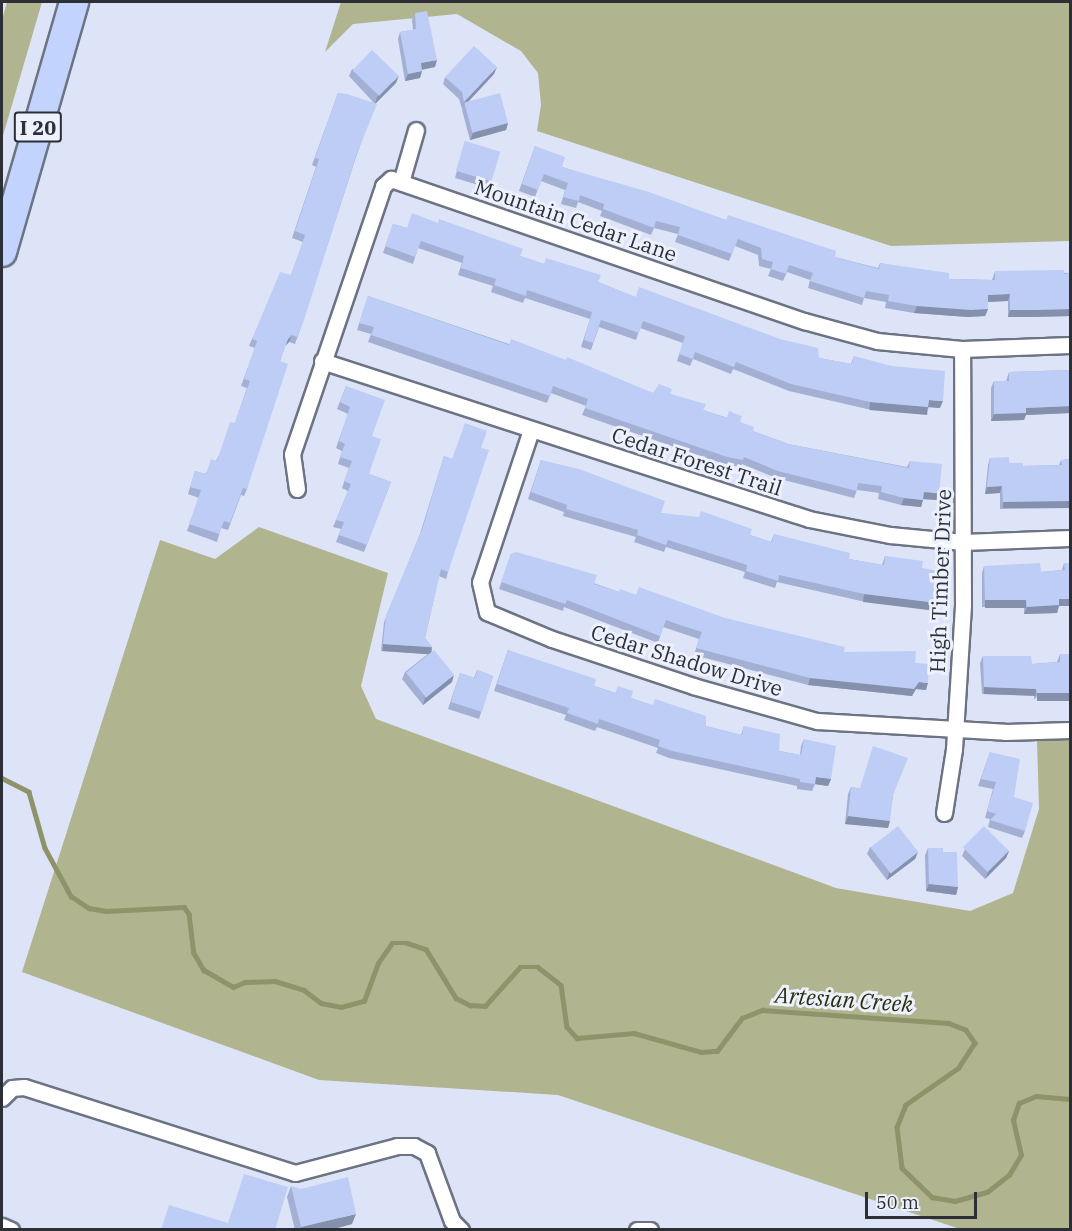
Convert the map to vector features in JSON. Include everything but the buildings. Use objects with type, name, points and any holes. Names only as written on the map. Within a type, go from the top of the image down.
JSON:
[{"type":"highway","name":"I 20","points":[[2,252],[74,2]]},
{"type":"street","points":[[297,489],[292,454],[322,361],[383,186],[391,179],[400,182],[416,130]]},
{"type":"street","name":"Mountain Cedar Lane","points":[[400,182],[804,321],[877,341],[962,349],[1071,345]]},
{"type":"street","name":"High Timber Drive","points":[[944,813],[955,730],[963,604],[962,349]]},
{"type":"street","name":"Cedar Forest Trail","points":[[322,361],[809,519],[890,535],[963,542],[1071,538]]},
{"type":"street","name":"Cedar Shadow Drive","points":[[531,430],[480,582],[487,612],[552,639],[693,686],[818,721],[955,730],[1071,730]]},
{"type":"street","points":[[2,1098],[12,1088],[24,1087],[295,1173],[397,1146],[414,1146],[427,1153],[452,1221],[461,1230]]},
{"type":"street","points":[[2,1226],[11,1230]]},
{"type":"street","points":[[637,1230],[650,1230]]},
{"type":"green space","points":[[7,2],[42,2],[2,139],[2,20]]},
{"type":"green space","points":[[341,2],[1070,2],[1070,241],[891,246],[537,131],[541,105],[538,73],[521,51],[457,14],[353,24],[325,52]]},
{"type":"green space","points":[[259,527],[388,573],[361,686],[376,719],[836,888],[970,911],[1013,893],[1039,809],[1037,740],[1070,740],[1070,1229],[960,1229],[558,1095],[319,1080],[22,972],[160,540],[215,559]]},
{"type":"waterway","name":"Artesian Creek","points":[[2,778],[29,792],[45,848],[71,896],[89,908],[106,911],[184,907],[189,914],[194,953],[204,970],[233,987],[245,982],[275,981],[304,990],[321,1003],[341,1007],[364,1001],[378,963],[392,943],[407,943],[426,949],[456,998],[470,1005],[485,1006],[520,967],[538,967],[561,985],[567,1027],[577,1038],[634,1033],[701,1052],[717,1051],[742,1018],[762,1010],[949,1023],[966,1030],[975,1043],[959,1068],[906,1105],[897,1127],[902,1168],[932,1197],[955,1201],[987,1192],[1009,1175],[1021,1155],[1013,1120],[1019,1103],[1036,1096],[1070,1099]]}]
